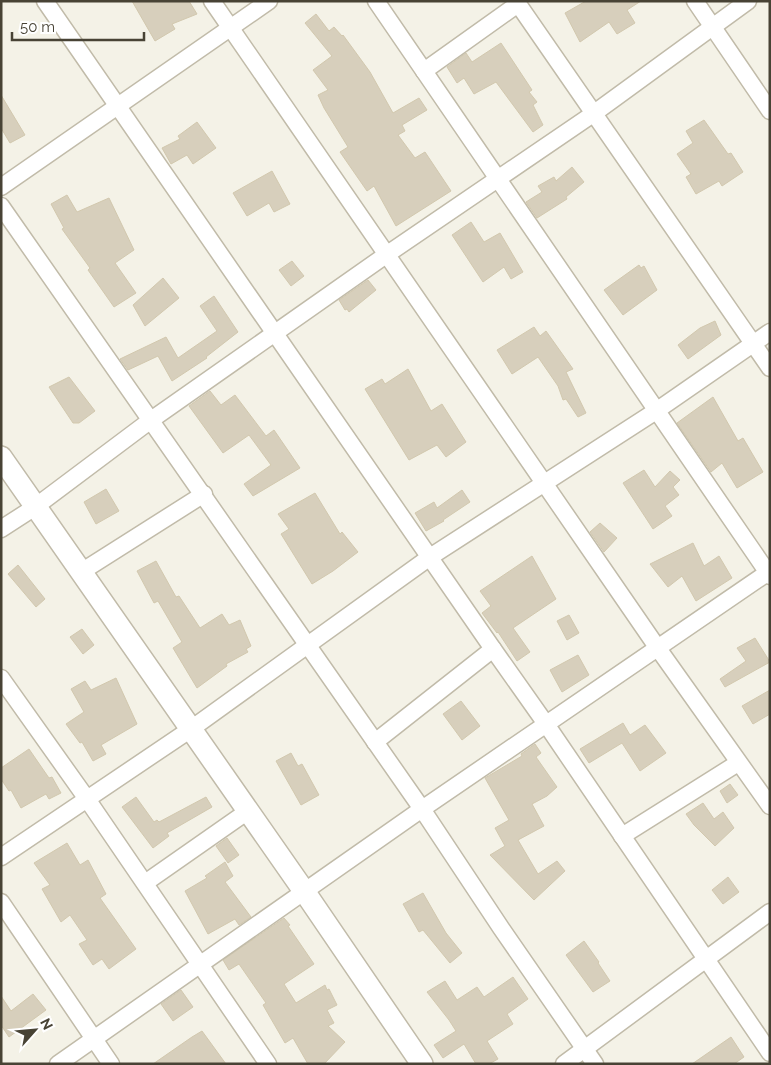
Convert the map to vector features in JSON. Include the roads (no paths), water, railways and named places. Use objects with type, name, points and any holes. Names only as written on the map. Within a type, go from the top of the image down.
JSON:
[{"type":"street","points":[[45,1],[546,724],[770,1053]]},
{"type":"street","points":[[212,1],[657,647],[770,806]]},
{"type":"street","points":[[1,187],[269,1]]},
{"type":"street","points":[[58,1064],[657,647],[769,574],[376,1]]},
{"type":"street","points":[[695,1],[770,111]]},
{"type":"street","points":[[1,529],[35,507],[150,420],[386,255],[593,114],[748,1]]},
{"type":"street","points":[[424,71],[517,3],[770,368]]},
{"type":"street","points":[[1,206],[150,420],[204,494],[422,809],[595,1064]]},
{"type":"street","points":[[1,857],[191,729],[430,557],[543,482],[656,411],[770,332]]},
{"type":"street","points":[[1,457],[304,891],[422,1064]]},
{"type":"street","points":[[81,572],[204,494]]},
{"type":"street","points":[[375,742],[493,649]]},
{"type":"street","points":[[1,678],[87,799],[268,1064]]},
{"type":"street","points":[[622,836],[738,763]]},
{"type":"street","points":[[145,883],[248,811]]},
{"type":"street","points":[[1,902],[111,1064]]},
{"type":"street","points":[[564,1064],[770,912]]}]
